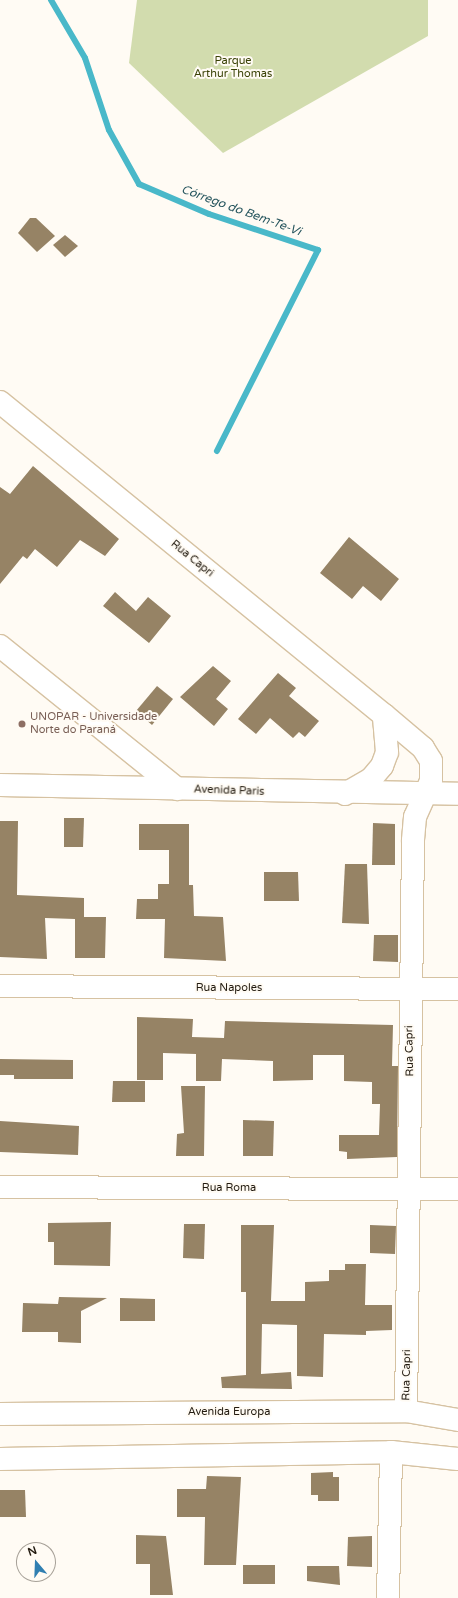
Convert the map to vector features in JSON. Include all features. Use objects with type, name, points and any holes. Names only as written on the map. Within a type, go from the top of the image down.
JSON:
[{"type":"street","name":"Rua Capri","points":[[0,402],[384,715],[423,748],[431,761],[431,781],[423,795],[412,841],[409,989],[411,1189],[406,1411]]},
{"type":"street","points":[[0,646],[177,789]]},
{"type":"street","points":[[345,794],[370,779],[382,766],[387,752],[384,715]]},
{"type":"street","name":"Avenida Paris","points":[[0,785],[345,794],[458,794]]},
{"type":"street","name":"Rua Napoles","points":[[0,986],[458,989]]},
{"type":"street","name":"Rua Roma","points":[[0,1187],[458,1189]]},
{"type":"street","name":"Avenida Europa","points":[[0,1414],[406,1411],[458,1420]]},
{"type":"street","points":[[0,1459],[391,1452],[458,1459]]},
{"type":"street","points":[[388,1598],[391,1452]]},
{"type":"green space","name":"Parque Arthur Thomas","points":[[137,0],[428,0],[428,36],[223,153],[129,63]]},
{"type":"building","points":[[30,218],[36,218],[55,236],[37,252],[18,233]]},
{"type":"building","points":[[65,235],[78,246],[65,257],[53,245]]},
{"type":"building","points":[[33,466],[119,539],[105,556],[80,540],[57,567],[35,549],[27,559],[23,556],[0,584],[0,487],[10,494]]},
{"type":"building","points":[[349,537],[399,579],[381,601],[363,586],[352,599],[320,573]]},
{"type":"building","points":[[115,592],[136,611],[148,597],[171,616],[149,643],[103,606]]},
{"type":"building","points":[[213,666],[231,681],[216,699],[228,709],[214,726],[180,697]]},
{"type":"building","points":[[278,673],[296,688],[289,696],[319,721],[305,737],[299,732],[293,738],[270,718],[256,734],[238,719]]},
{"type":"building","points":[[157,686],[173,699],[152,725],[136,711]]},
{"type":"building","points":[[64,818],[84,818],[83,847],[64,847]]},
{"type":"building","points":[[0,821],[18,821],[17,895],[84,898],[84,917],[106,917],[105,958],[75,958],[75,919],[45,918],[47,959],[0,957]]},
{"type":"building","points":[[373,823],[395,824],[395,865],[372,865]]},
{"type":"building","points":[[139,824],[189,824],[189,885],[193,885],[194,916],[223,917],[226,961],[164,958],[165,919],[136,919],[137,899],[158,899],[158,884],[169,884],[169,850],[139,850]]},
{"type":"building","points":[[345,864],[367,864],[369,924],[342,923]]},
{"type":"building","points":[[264,872],[298,872],[299,901],[264,901]]},
{"type":"building","points":[[374,935],[398,935],[398,962],[373,961]]},
{"type":"building","points":[[137,1017],[193,1019],[192,1037],[224,1038],[225,1021],[393,1025],[392,1066],[398,1066],[397,1157],[347,1159],[347,1152],[339,1151],[339,1135],[379,1135],[380,1104],[372,1104],[372,1082],[344,1081],[344,1055],[313,1055],[313,1080],[273,1081],[273,1061],[222,1059],[221,1081],[196,1081],[196,1054],[163,1053],[163,1080],[137,1080]]},
{"type":"building","points":[[0,1059],[73,1060],[73,1079],[14,1079],[14,1075],[0,1075]]},
{"type":"building","points":[[113,1081],[145,1081],[145,1102],[112,1102]]},
{"type":"building","points":[[181,1086],[205,1086],[204,1156],[176,1156],[177,1134],[184,1133]]},
{"type":"building","points":[[243,1120],[274,1121],[273,1156],[243,1156]]},
{"type":"building","points":[[0,1121],[79,1126],[78,1155],[0,1152]]},
{"type":"building","points":[[111,1222],[110,1266],[54,1265],[54,1242],[48,1242],[48,1223]]},
{"type":"building","points":[[184,1224],[205,1224],[204,1259],[183,1258]]},
{"type":"building","points":[[241,1225],[274,1225],[271,1301],[305,1301],[305,1282],[329,1281],[329,1270],[345,1270],[345,1264],[366,1264],[365,1305],[392,1305],[392,1330],[366,1331],[366,1335],[324,1334],[323,1377],[297,1376],[297,1325],[262,1324],[261,1374],[291,1372],[292,1389],[222,1388],[221,1377],[246,1375],[246,1292],[241,1292]]},
{"type":"building","points":[[370,1225],[396,1226],[395,1254],[370,1253]]},
{"type":"building","points":[[59,1297],[107,1298],[81,1311],[81,1343],[58,1342],[58,1332],[22,1332],[23,1303],[58,1304]]},
{"type":"building","points":[[120,1298],[155,1299],[155,1321],[120,1321]]},
{"type":"building","points":[[333,1472],[333,1477],[339,1477],[339,1501],[318,1501],[318,1495],[311,1495],[311,1473]]},
{"type":"building","points":[[207,1476],[241,1477],[236,1565],[204,1565],[205,1517],[177,1517],[177,1489],[206,1489]]},
{"type":"building","points":[[0,1490],[25,1490],[26,1517],[0,1517]]},
{"type":"building","points":[[136,1535],[166,1536],[173,1595],[150,1595],[150,1564],[136,1564]]},
{"type":"building","points":[[372,1536],[372,1567],[347,1566],[348,1537]]},
{"type":"building","points":[[243,1565],[275,1565],[275,1584],[243,1584]]},
{"type":"building","points":[[307,1566],[339,1566],[340,1585],[307,1581]]},
{"type":"waterway","name":"Córrego do Bem-Te-Vi","points":[[51,0],[85,58],[109,130],[139,184],[209,214],[318,250],[217,451]]},
{"type":"place","name":"UNOPAR - Universidade Norte do Paraná","points":[[22,724]]}]
